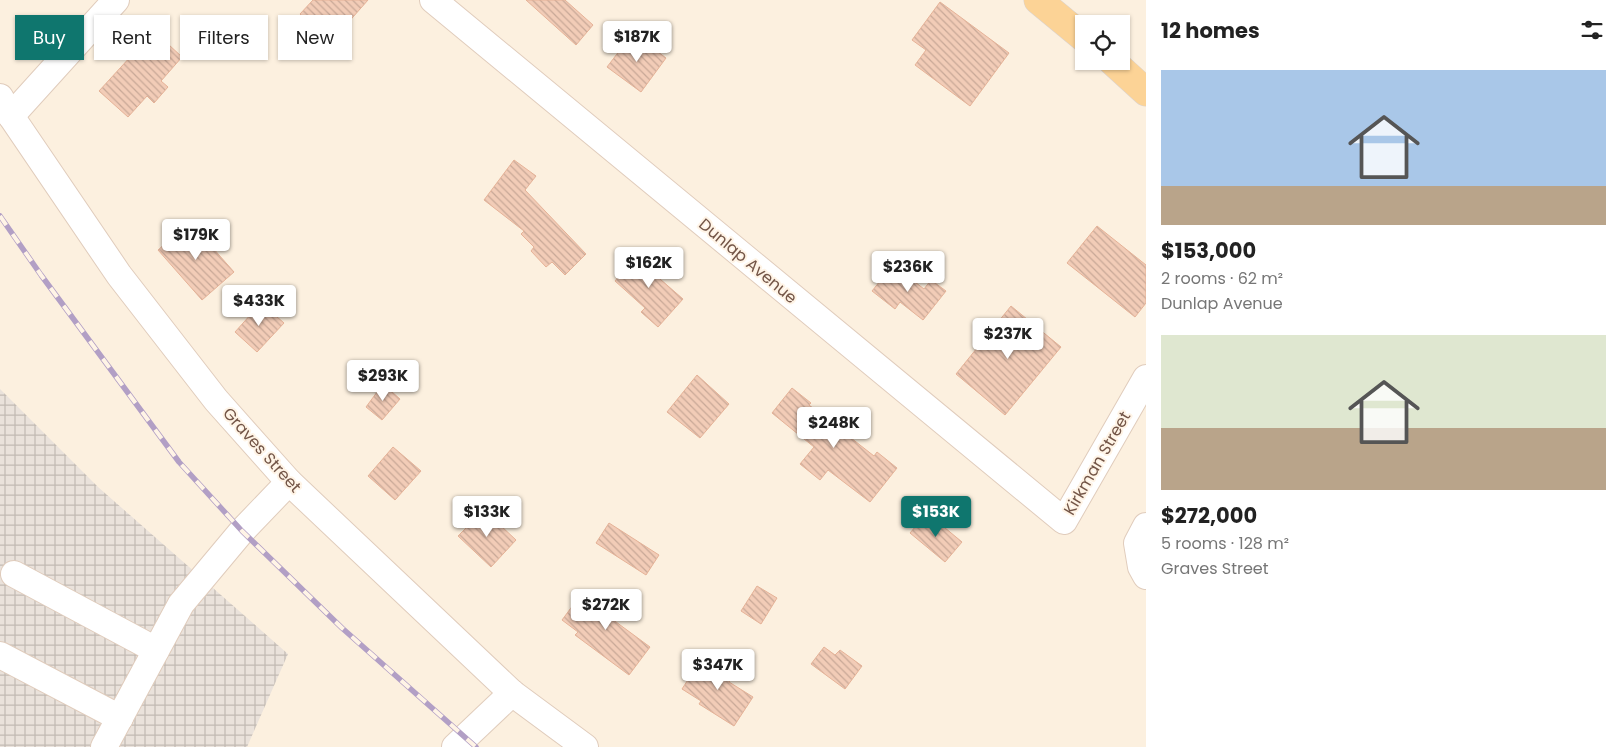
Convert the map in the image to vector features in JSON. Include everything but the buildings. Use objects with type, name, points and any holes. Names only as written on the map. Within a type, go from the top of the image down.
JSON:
[{"type":"main road","points":[[1038,0],[1075,31]]},
{"type":"main road","points":[[1122,70],[1146,92]]},
{"type":"street","points":[[6,106],[116,0]]},
{"type":"street","name":"Dunlap Avenue","points":[[433,0],[1064,521]]},
{"type":"street","name":"Graves Street","points":[[6,106],[118,275],[216,400],[289,482],[512,693],[585,747]]},
{"type":"street","name":"Kirkman Street","points":[[1064,521],[1146,378]]},
{"type":"street","points":[[104,747],[181,604],[242,531],[289,482]]},
{"type":"street","points":[[1146,526],[1137,543],[1140,567],[1146,576]]},
{"type":"street","points":[[14,574],[156,650]]},
{"type":"street","points":[[0,655],[120,718]]},
{"type":"street","points":[[455,747],[512,693]]},
{"type":"shaded area","points":[[0,389],[98,487],[288,654],[247,747],[0,747]]},
{"type":"railway","points":[[0,216],[41,275],[179,462],[242,531],[342,628],[476,747]]}]
